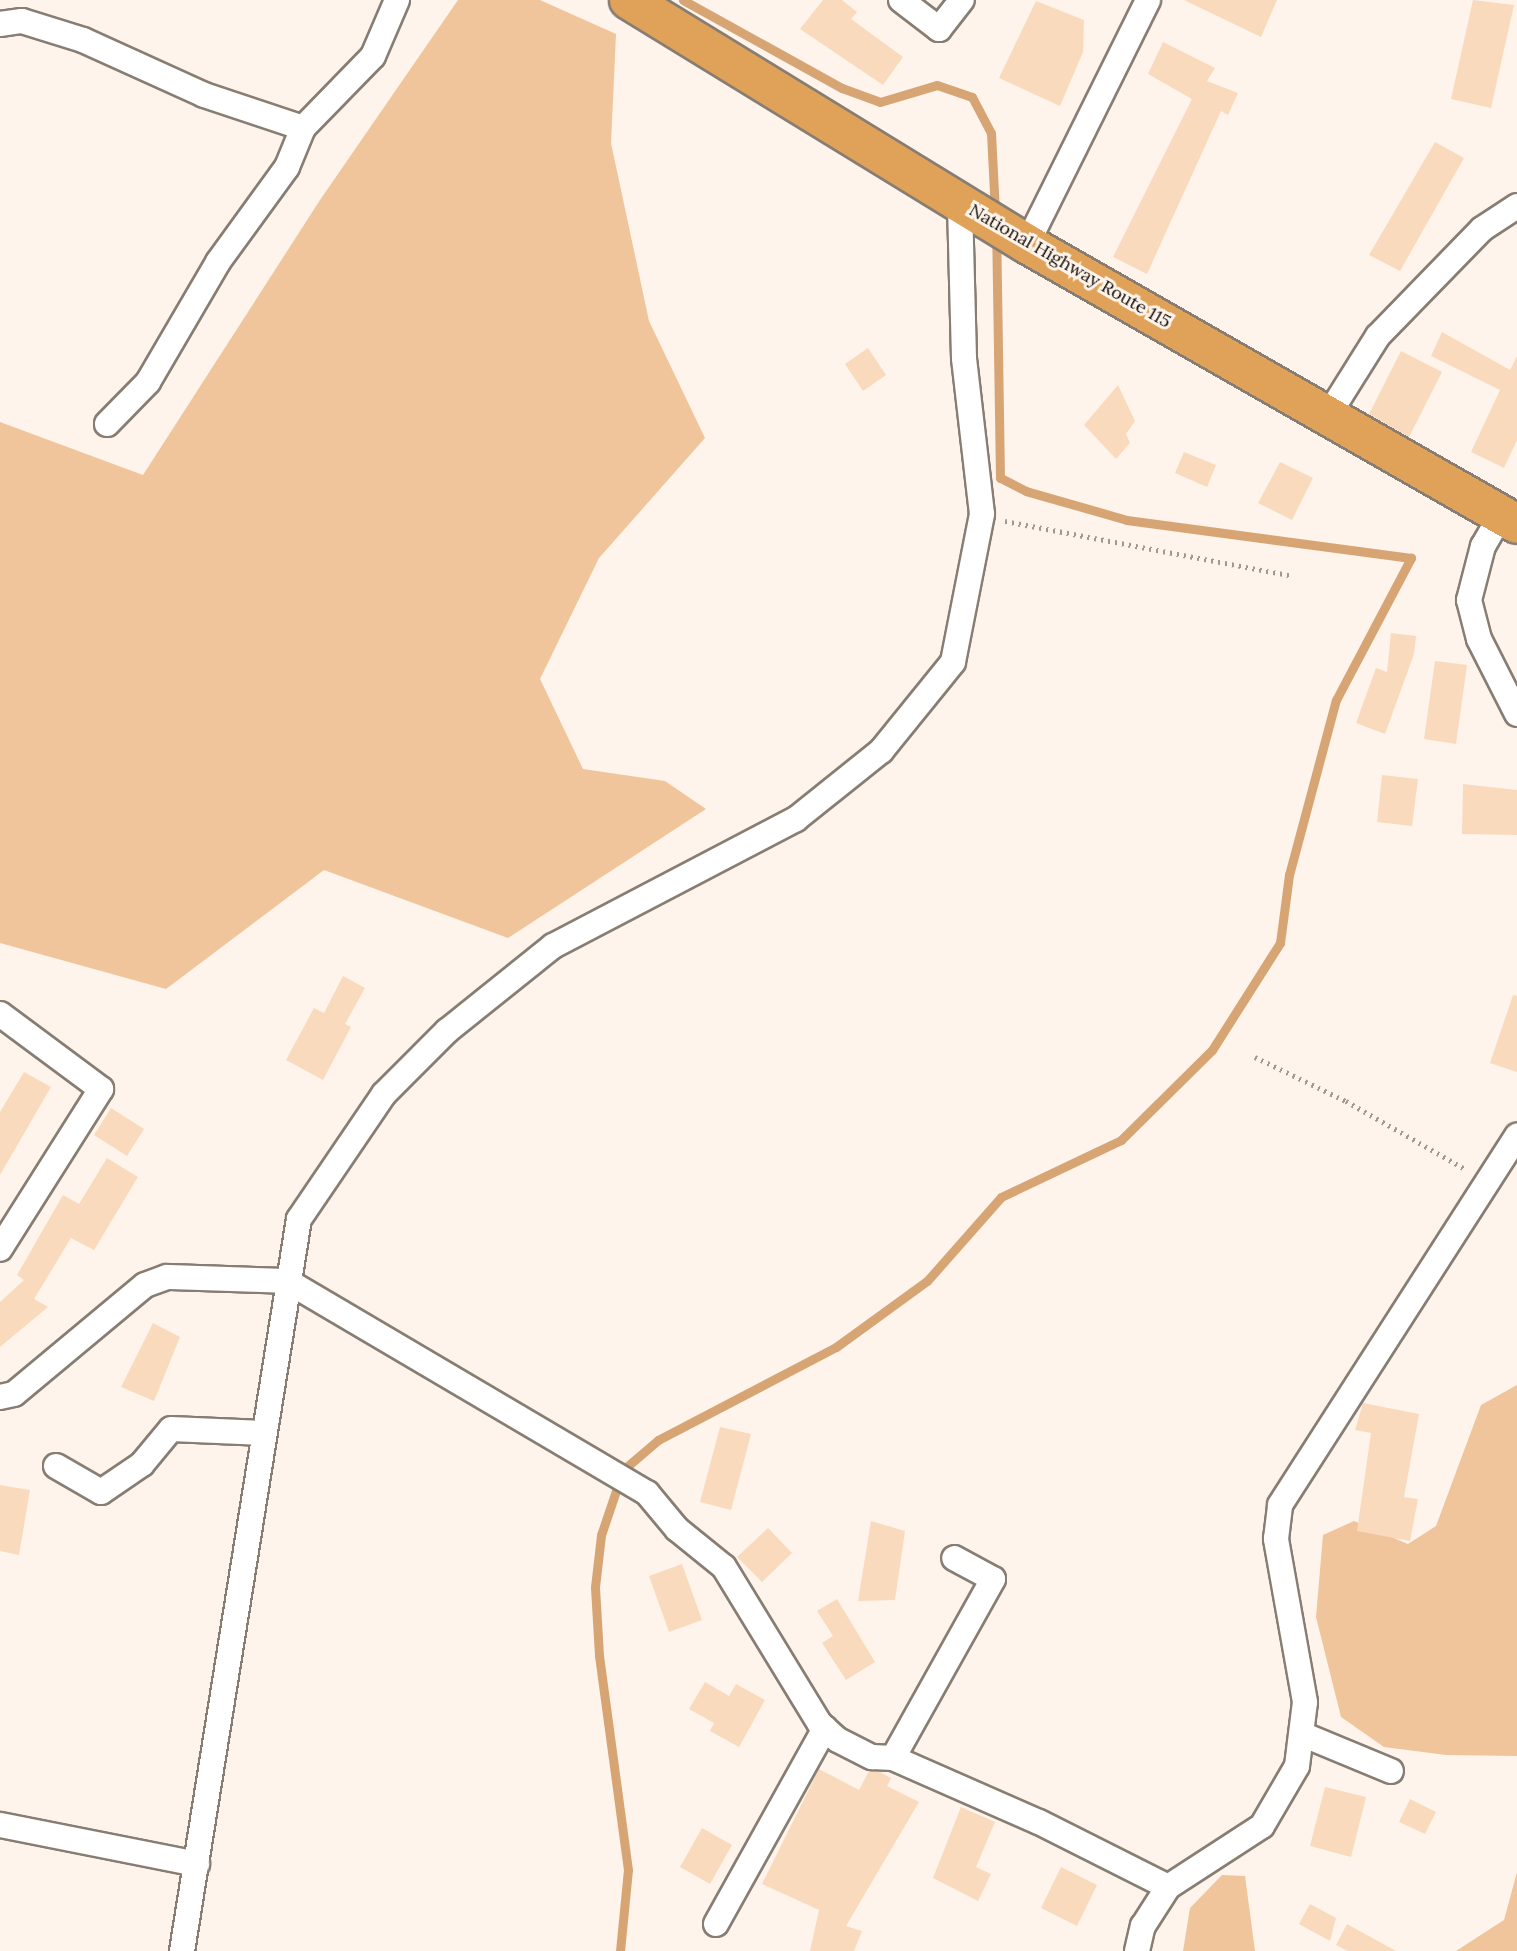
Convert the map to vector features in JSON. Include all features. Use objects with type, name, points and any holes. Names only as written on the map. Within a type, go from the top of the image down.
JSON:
[{"type":"highway","name":"National Highway Route 115","points":[[629,0],[1027,244],[1329,414],[1509,520]]},
{"type":"street","points":[[107,424],[148,382],[218,262],[287,167],[303,128],[373,56],[397,0]]},
{"type":"street","points":[[901,0],[939,29],[962,0]]},
{"type":"street","points":[[1027,244],[1148,0]]},
{"type":"street","points":[[0,24],[22,21],[83,40],[204,95],[303,128]]},
{"type":"street","points":[[183,1951],[287,1280],[299,1219],[330,1167],[384,1094],[447,1031],[553,946],[796,819],[881,751],[953,662],[982,514],[964,358],[960,202]]},
{"type":"street","points":[[1329,414],[1378,335],[1482,229],[1517,206]]},
{"type":"street","points":[[1509,520],[1483,545],[1469,600],[1479,639],[1517,714]]},
{"type":"street","points":[[0,1014],[101,1088],[0,1249]]},
{"type":"street","points":[[1137,1951],[1143,1926],[1168,1888],[1262,1826],[1297,1766],[1304,1735],[1305,1702],[1276,1539],[1280,1505],[1517,1136]]},
{"type":"street","points":[[0,1397],[14,1394],[145,1285],[167,1277],[287,1280],[647,1493],[677,1529],[724,1567],[825,1728],[872,1757],[893,1758],[1039,1822],[1168,1888]]},
{"type":"street","points":[[56,1466],[101,1492],[142,1464],[171,1429],[264,1433]]},
{"type":"street","points":[[893,1758],[993,1579],[954,1558]]},
{"type":"street","points":[[716,1924],[825,1728]]},
{"type":"street","points":[[1304,1735],[1391,1771]]},
{"type":"street","points":[[0,1825],[197,1864]]},
{"type":"path","points":[[982,514],[1034,529],[1293,576]]},
{"type":"path","points":[[1255,1057],[1346,1101],[1487,1181]]},
{"type":"shaded area","points":[[458,0],[540,0],[616,34],[611,143],[649,321],[705,438],[599,558],[540,679],[583,769],[665,781],[706,809],[508,938],[324,870],[166,989],[0,943],[0,422],[143,475],[320,200]]},
{"type":"shaded area","points":[[1517,1385],[1517,1756],[1446,1755],[1384,1747],[1341,1717],[1316,1617],[1323,1535],[1354,1521],[1408,1544],[1436,1526],[1481,1405]]},
{"type":"shaded area","points":[[1517,1872],[1517,1951],[1456,1951],[1504,1920]]},
{"type":"shaded area","points":[[1222,1875],[1245,1876],[1255,1951],[1183,1951],[1190,1908]]},
{"type":"building","points":[[823,0],[842,0],[857,12],[851,19],[903,57],[883,85],[800,29]]},
{"type":"building","points":[[1184,0],[1277,0],[1261,37]]},
{"type":"building","points":[[1473,0],[1514,5],[1491,108],[1451,99]]},
{"type":"building","points":[[1036,1],[1084,20],[1083,52],[1060,106],[999,78]]},
{"type":"building","points":[[1163,42],[1215,68],[1207,81],[1238,93],[1228,115],[1221,111],[1147,274],[1113,257],[1192,99],[1148,74]]},
{"type":"building","points":[[1435,142],[1464,158],[1400,271],[1369,255]]},
{"type":"building","points":[[1442,332],[1510,370],[1517,356],[1517,440],[1504,468],[1471,452],[1500,390],[1431,356]]},
{"type":"building","points":[[868,348],[886,375],[863,391],[845,364]]},
{"type":"building","points":[[1401,351],[1442,372],[1409,437],[1369,414]]},
{"type":"building","points":[[1118,385],[1135,421],[1126,434],[1130,443],[1116,459],[1084,425]]},
{"type":"building","points":[[1184,452],[1216,465],[1207,487],[1175,473]]},
{"type":"building","points":[[1280,462],[1313,478],[1292,520],[1258,503]]},
{"type":"building","points":[[1391,633],[1416,636],[1414,654],[1385,734],[1356,723],[1376,668],[1387,672]]},
{"type":"building","points":[[1435,661],[1467,665],[1456,744],[1424,739]]},
{"type":"building","points":[[1382,775],[1418,779],[1412,826],[1377,822]]},
{"type":"building","points":[[1463,784],[1517,790],[1517,835],[1462,834]]},
{"type":"building","points":[[343,976],[365,988],[345,1024],[351,1027],[323,1080],[286,1060],[314,1008],[324,1013]]},
{"type":"building","points":[[1513,995],[1517,996],[1517,1072],[1490,1063]]},
{"type":"building","points":[[24,1072],[51,1087],[0,1175],[0,1112]]},
{"type":"building","points":[[111,1108],[144,1129],[127,1156],[94,1135]]},
{"type":"building","points":[[107,1158],[138,1177],[94,1250],[71,1238],[34,1299],[48,1307],[0,1347],[0,1302],[24,1280],[17,1275],[63,1195],[79,1204]]},
{"type":"building","points":[[153,1323],[180,1337],[154,1401],[121,1387]]},
{"type":"building","points":[[1363,1403],[1419,1414],[1404,1497],[1418,1499],[1410,1541],[1357,1531],[1371,1433],[1355,1430]]},
{"type":"building","points":[[720,1427],[751,1434],[731,1510],[700,1502]]},
{"type":"building","points":[[0,1485],[30,1490],[19,1555],[0,1551]]},
{"type":"building","points":[[871,1521],[905,1531],[895,1600],[858,1601]]},
{"type":"building","points":[[768,1528],[792,1553],[762,1582],[737,1557]]},
{"type":"building","points":[[682,1564],[702,1620],[669,1632],[649,1576]]},
{"type":"building","points":[[837,1599],[875,1662],[846,1680],[822,1643],[833,1636],[817,1611]]},
{"type":"building","points":[[705,1682],[729,1696],[736,1684],[765,1700],[739,1747],[710,1731],[714,1723],[689,1709]]},
{"type":"building","points":[[819,1769],[859,1790],[869,1771],[880,1772],[891,1778],[887,1786],[919,1802],[846,1926],[862,1931],[854,1951],[810,1951],[819,1910],[762,1884]]},
{"type":"building","points":[[1325,1787],[1366,1797],[1351,1857],[1310,1846]]},
{"type":"building","points":[[1410,1799],[1436,1812],[1425,1834],[1399,1822]]},
{"type":"building","points":[[961,1807],[995,1822],[976,1867],[991,1874],[978,1901],[933,1878]]},
{"type":"building","points":[[702,1828],[732,1845],[710,1884],[680,1867]]},
{"type":"building","points":[[1061,1867],[1097,1885],[1077,1926],[1041,1908]]},
{"type":"building","points":[[1310,1904],[1336,1918],[1330,1941],[1299,1924]]},
{"type":"building","points":[[1347,1924],[1396,1951],[1348,1951],[1336,1945]]},
{"type":"waterway","points":[[683,0],[842,88],[880,102],[937,85],[972,97],[991,133],[995,212]]},
{"type":"waterway","points":[[620,1951],[628,1870],[599,1655],[595,1587],[601,1535],[623,1470],[658,1440],[836,1347],[927,1281],[1001,1197],[1121,1140],[1212,1050],[1280,943],[1289,875],[1336,700],[1411,558],[1127,520],[1026,491],[1000,478],[996,236]]}]
